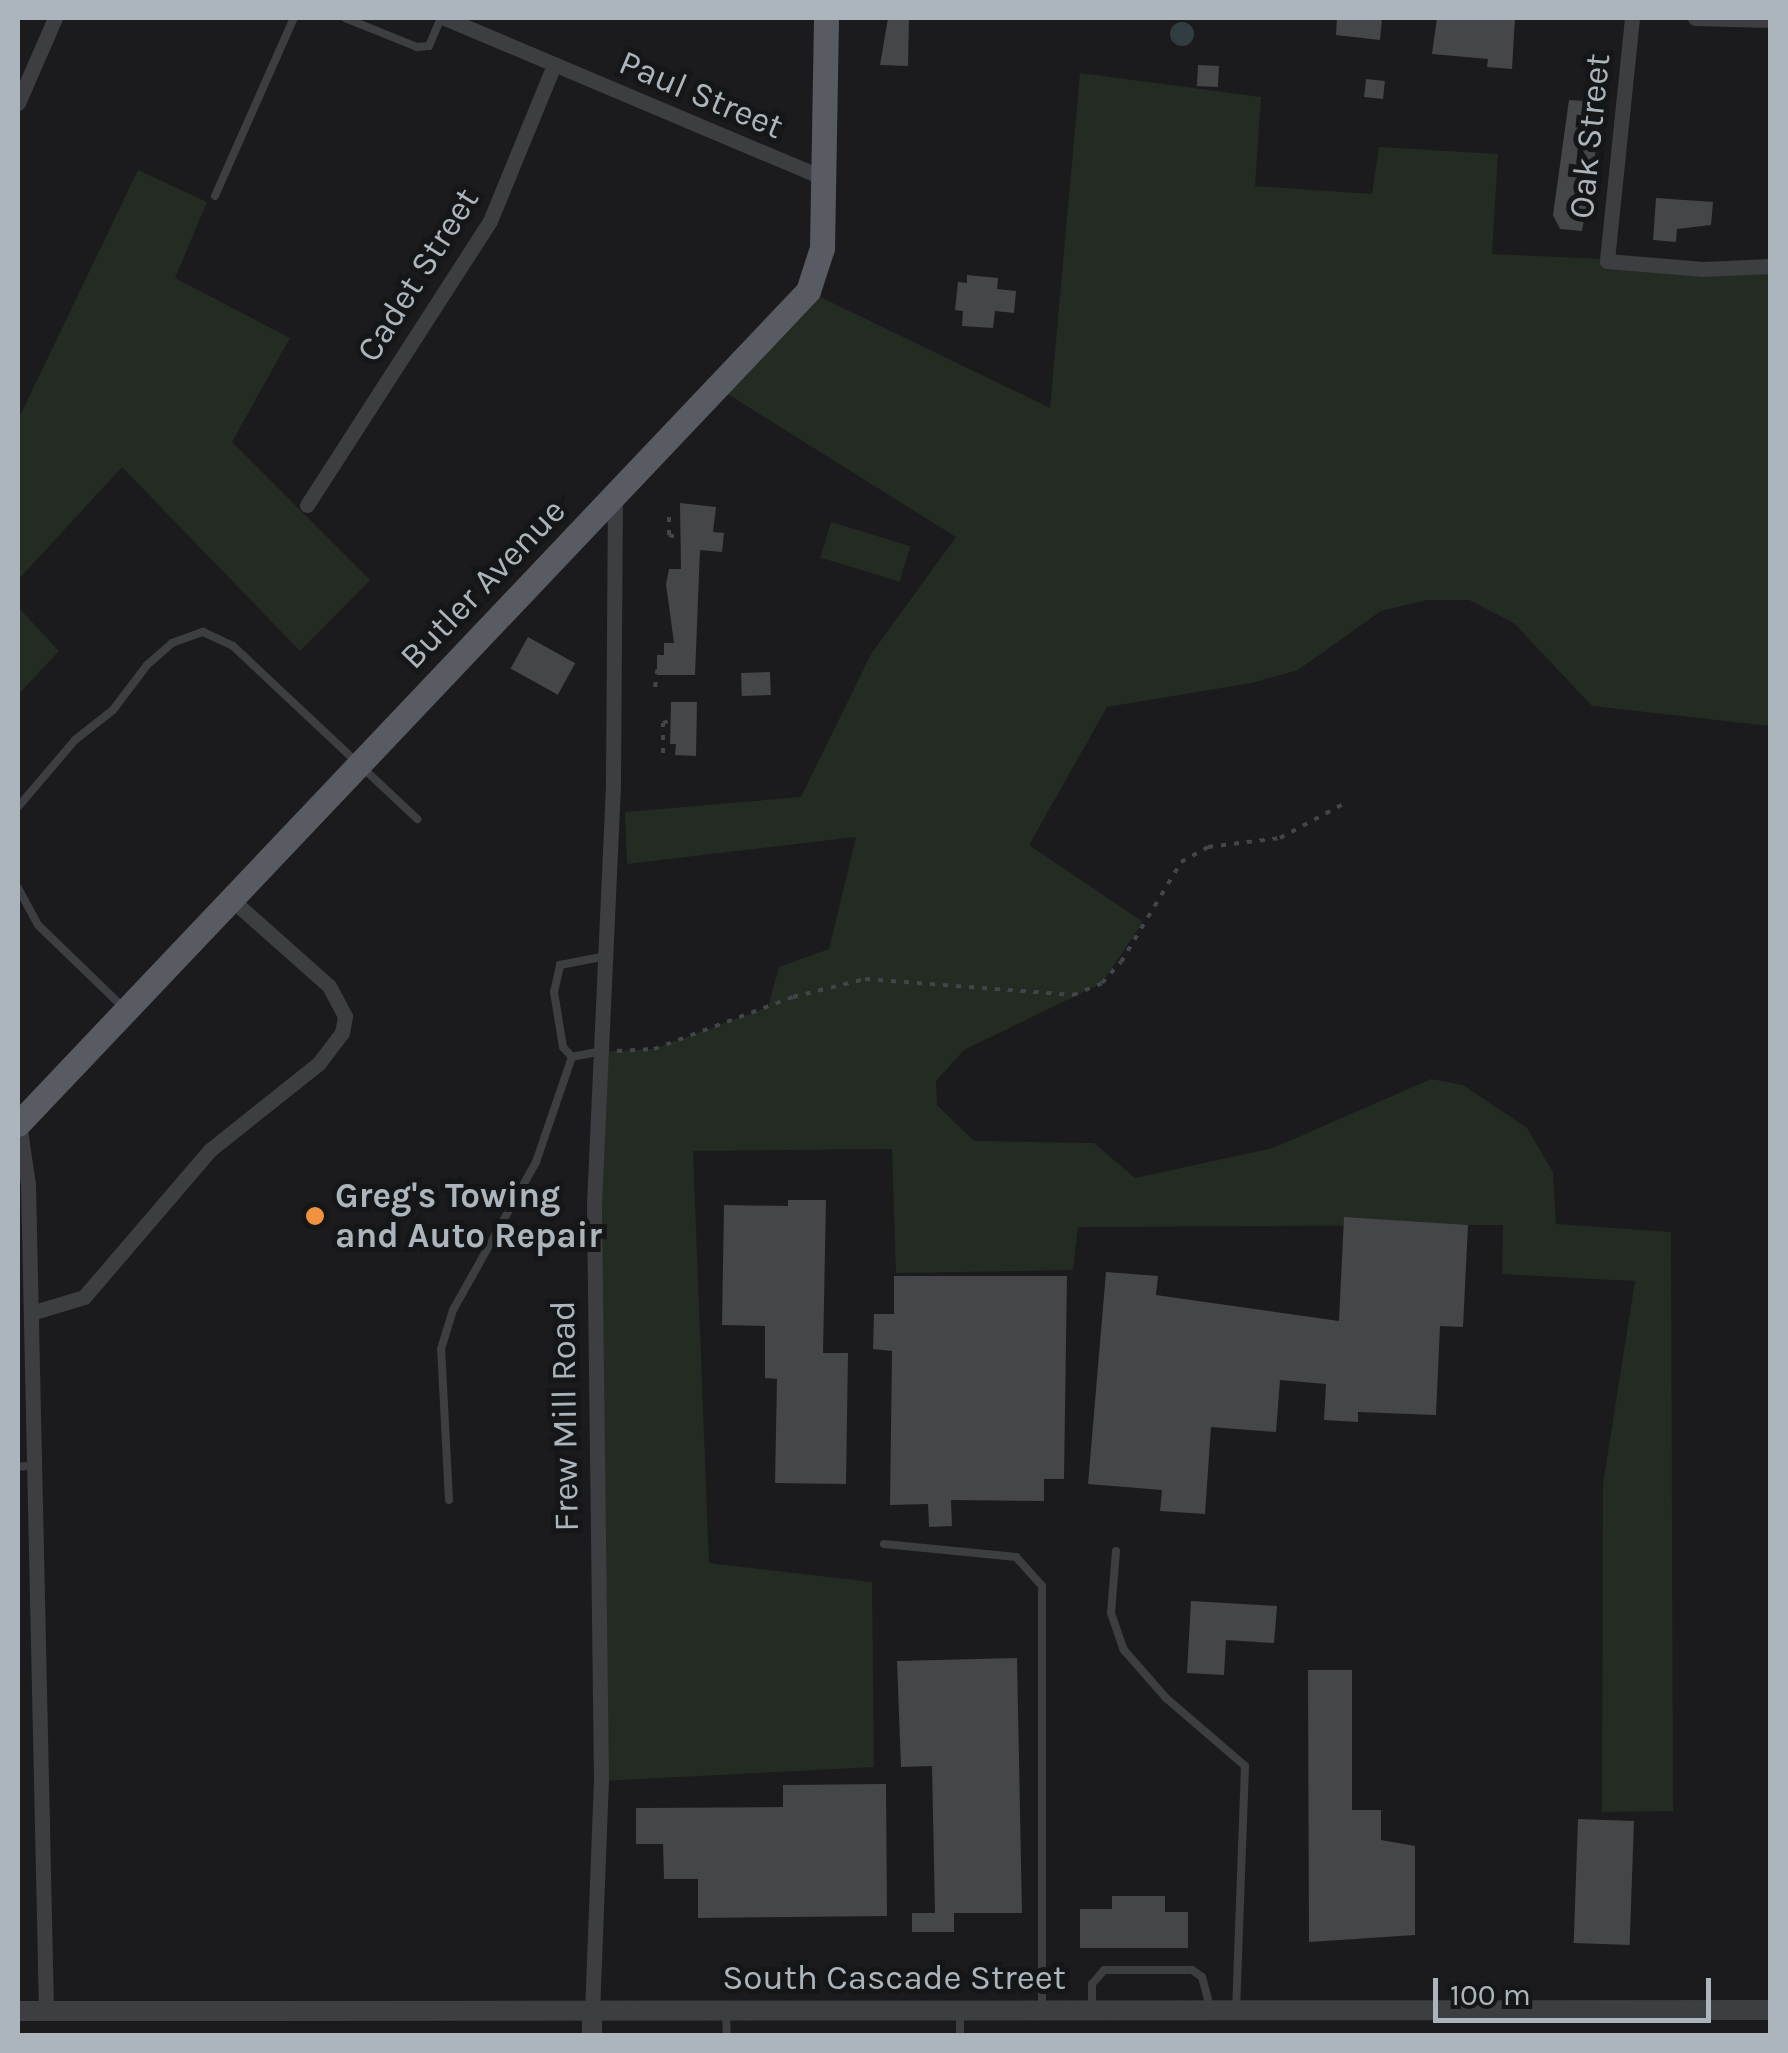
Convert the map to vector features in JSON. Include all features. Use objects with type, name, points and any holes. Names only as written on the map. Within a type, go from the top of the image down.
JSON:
[{"type":"main road","name":"Butler Avenue","points":[[18,1124],[808,291],[822,248],[826,18]]},
{"type":"street","points":[[18,103],[55,18]]},
{"type":"street","name":"Paul Street","points":[[443,18],[824,178]]},
{"type":"street","name":"Oak Street","points":[[1632,18],[1607,261],[1703,269],[1770,266]]},
{"type":"street","points":[[1695,18],[1770,20]]},
{"type":"street","name":"Cadet Street","points":[[307,505],[496,210],[554,65]]},
{"type":"street","name":"Frew Mill Road","points":[[592,2036],[601,1780],[597,1052],[613,782],[615,497]]},
{"type":"street","points":[[31,1313],[84,1297],[210,1150],[319,1062],[342,1032],[345,1016],[329,986],[231,899]]},
{"type":"street","points":[[18,1124],[28,1185],[46,2011]]},
{"type":"street","name":"South Cascade Street","points":[[18,2011],[1770,2010]]},
{"type":"lane","points":[[216,196],[294,18]]},
{"type":"lane","points":[[345,18],[417,48],[429,46],[443,18]]},
{"type":"lane","points":[[18,807],[75,740],[114,710],[147,665],[172,643],[202,632],[233,646],[417,819]]},
{"type":"lane","points":[[18,888],[38,925],[125,1009]]},
{"type":"lane","points":[[572,1056],[563,1047],[556,970],[601,957]]},
{"type":"lane","points":[[572,1056],[597,1052]]},
{"type":"lane","points":[[449,1500],[441,1348],[454,1310],[536,1162],[572,1056]]},
{"type":"lane","points":[[18,1468],[35,1465]]},
{"type":"lane","points":[[884,1544],[1016,1557],[1042,1586],[1042,2010]]},
{"type":"lane","points":[[1116,1551],[1110,1613],[1124,1650],[1166,1698],[1245,1766],[1236,2010]]},
{"type":"lane","points":[[1092,2010],[1092,1984],[1104,1970],[1192,1970],[1206,1986],[1211,2010]]},
{"type":"lane","points":[[960,2010],[960,2036]]},
{"type":"lane","points":[[726,2012],[727,2036]]},
{"type":"path","points":[[669,516],[668,535],[684,539]]},
{"type":"path","points":[[655,687],[658,665]]},
{"type":"path","points":[[664,754],[663,722],[671,720]]},
{"type":"path","points":[[597,1052],[654,1049],[793,997],[865,979],[1073,994],[1102,983],[1121,962],[1182,862],[1208,847],[1280,838],[1347,802]]},
{"type":"shaded area","points":[[1182,22],[1194,34],[1182,46],[1170,34]]},
{"type":"shaded area","points":[[1080,73],[1261,97],[1255,186],[1372,194],[1379,147],[1498,154],[1492,254],[1770,266],[1770,726],[1592,706],[1514,623],[1469,600],[1427,600],[1381,611],[1298,670],[1252,683],[1107,707],[1029,845],[1143,922],[1102,983],[964,1050],[936,1081],[937,1105],[974,1141],[1094,1143],[1135,1178],[1273,1148],[1431,1079],[1463,1085],[1527,1128],[1553,1172],[1556,1224],[1671,1232],[1673,1811],[1602,1812],[1603,1484],[1635,1281],[1502,1274],[1503,1225],[1078,1227],[1073,1270],[896,1273],[892,1149],[693,1151],[709,1563],[872,1582],[874,1767],[601,1781],[597,1052],[654,1049],[768,1007],[779,967],[829,949],[856,837],[627,864],[625,812],[801,797],[871,654],[956,537],[718,388],[808,291],[1050,408]]},
{"type":"shaded area","points":[[138,170],[207,202],[175,278],[290,338],[232,442],[370,580],[300,651],[122,467],[18,580],[18,420]]},
{"type":"shaded area","points":[[831,522],[910,546],[900,582],[820,557]]},
{"type":"shaded area","points":[[18,607],[59,651],[18,695]]},
{"type":"building","points":[[888,18],[909,18],[908,66],[880,65]]},
{"type":"building","points":[[1337,18],[1382,18],[1380,40],[1336,35]]},
{"type":"building","points":[[1437,18],[1515,18],[1512,69],[1487,67],[1488,59],[1432,54]]},
{"type":"building","points":[[1198,65],[1219,66],[1218,87],[1197,86]]},
{"type":"building","points":[[1366,79],[1385,81],[1383,99],[1364,97]]},
{"type":"building","points":[[1569,100],[1604,102],[1582,231],[1560,229],[1553,215]]},
{"type":"building","points":[[1656,198],[1713,202],[1711,225],[1677,229],[1676,242],[1653,240]]},
{"type":"building","points":[[967,275],[998,278],[997,289],[1016,291],[1014,313],[995,311],[993,328],[962,326],[963,311],[955,310],[958,282],[967,283]]},
{"type":"building","points":[[680,503],[716,507],[713,532],[724,533],[722,552],[700,550],[695,675],[657,675],[657,655],[664,655],[664,643],[674,643],[666,584],[669,569],[681,569]]},
{"type":"building","points":[[528,637],[575,663],[558,695],[511,668]]},
{"type":"building","points":[[770,672],[771,695],[742,696],[741,673]]},
{"type":"building","points":[[671,702],[697,702],[696,756],[675,755],[676,744],[670,744]]},
{"type":"building","points":[[788,1200],[826,1200],[823,1353],[848,1353],[846,1484],[775,1483],[777,1379],[765,1378],[765,1326],[722,1325],[724,1205],[788,1206]]},
{"type":"building","points":[[1344,1217],[1468,1225],[1463,1327],[1440,1326],[1436,1415],[1358,1412],[1358,1422],[1324,1420],[1326,1384],[1280,1380],[1276,1432],[1211,1427],[1205,1514],[1160,1511],[1162,1490],[1088,1484],[1106,1272],[1158,1276],[1156,1295],[1339,1321]]},
{"type":"building","points":[[894,1276],[1067,1276],[1064,1479],[1044,1479],[1044,1501],[951,1500],[952,1526],[929,1527],[928,1504],[890,1505],[892,1351],[873,1349],[874,1314],[894,1314]]},
{"type":"building","points":[[1191,1601],[1277,1606],[1274,1643],[1226,1640],[1224,1675],[1187,1673]]},
{"type":"building","points":[[1017,1658],[1022,1913],[954,1913],[954,1932],[912,1932],[912,1913],[935,1913],[932,1766],[901,1767],[897,1661]]},
{"type":"building","points":[[1308,1670],[1352,1670],[1352,1810],[1381,1810],[1381,1840],[1415,1846],[1415,1935],[1309,1942]]},
{"type":"building","points":[[886,1784],[887,1916],[698,1918],[698,1879],[664,1879],[663,1844],[636,1844],[636,1808],[783,1807],[783,1785]]},
{"type":"building","points":[[1578,1819],[1634,1821],[1630,1945],[1574,1943]]},
{"type":"building","points":[[1112,1896],[1165,1896],[1165,1912],[1188,1912],[1188,1948],[1080,1948],[1080,1909],[1112,1909]]},
{"type":"place","name":"Greg's Towing and Auto Repair","points":[[315,1216]]}]
